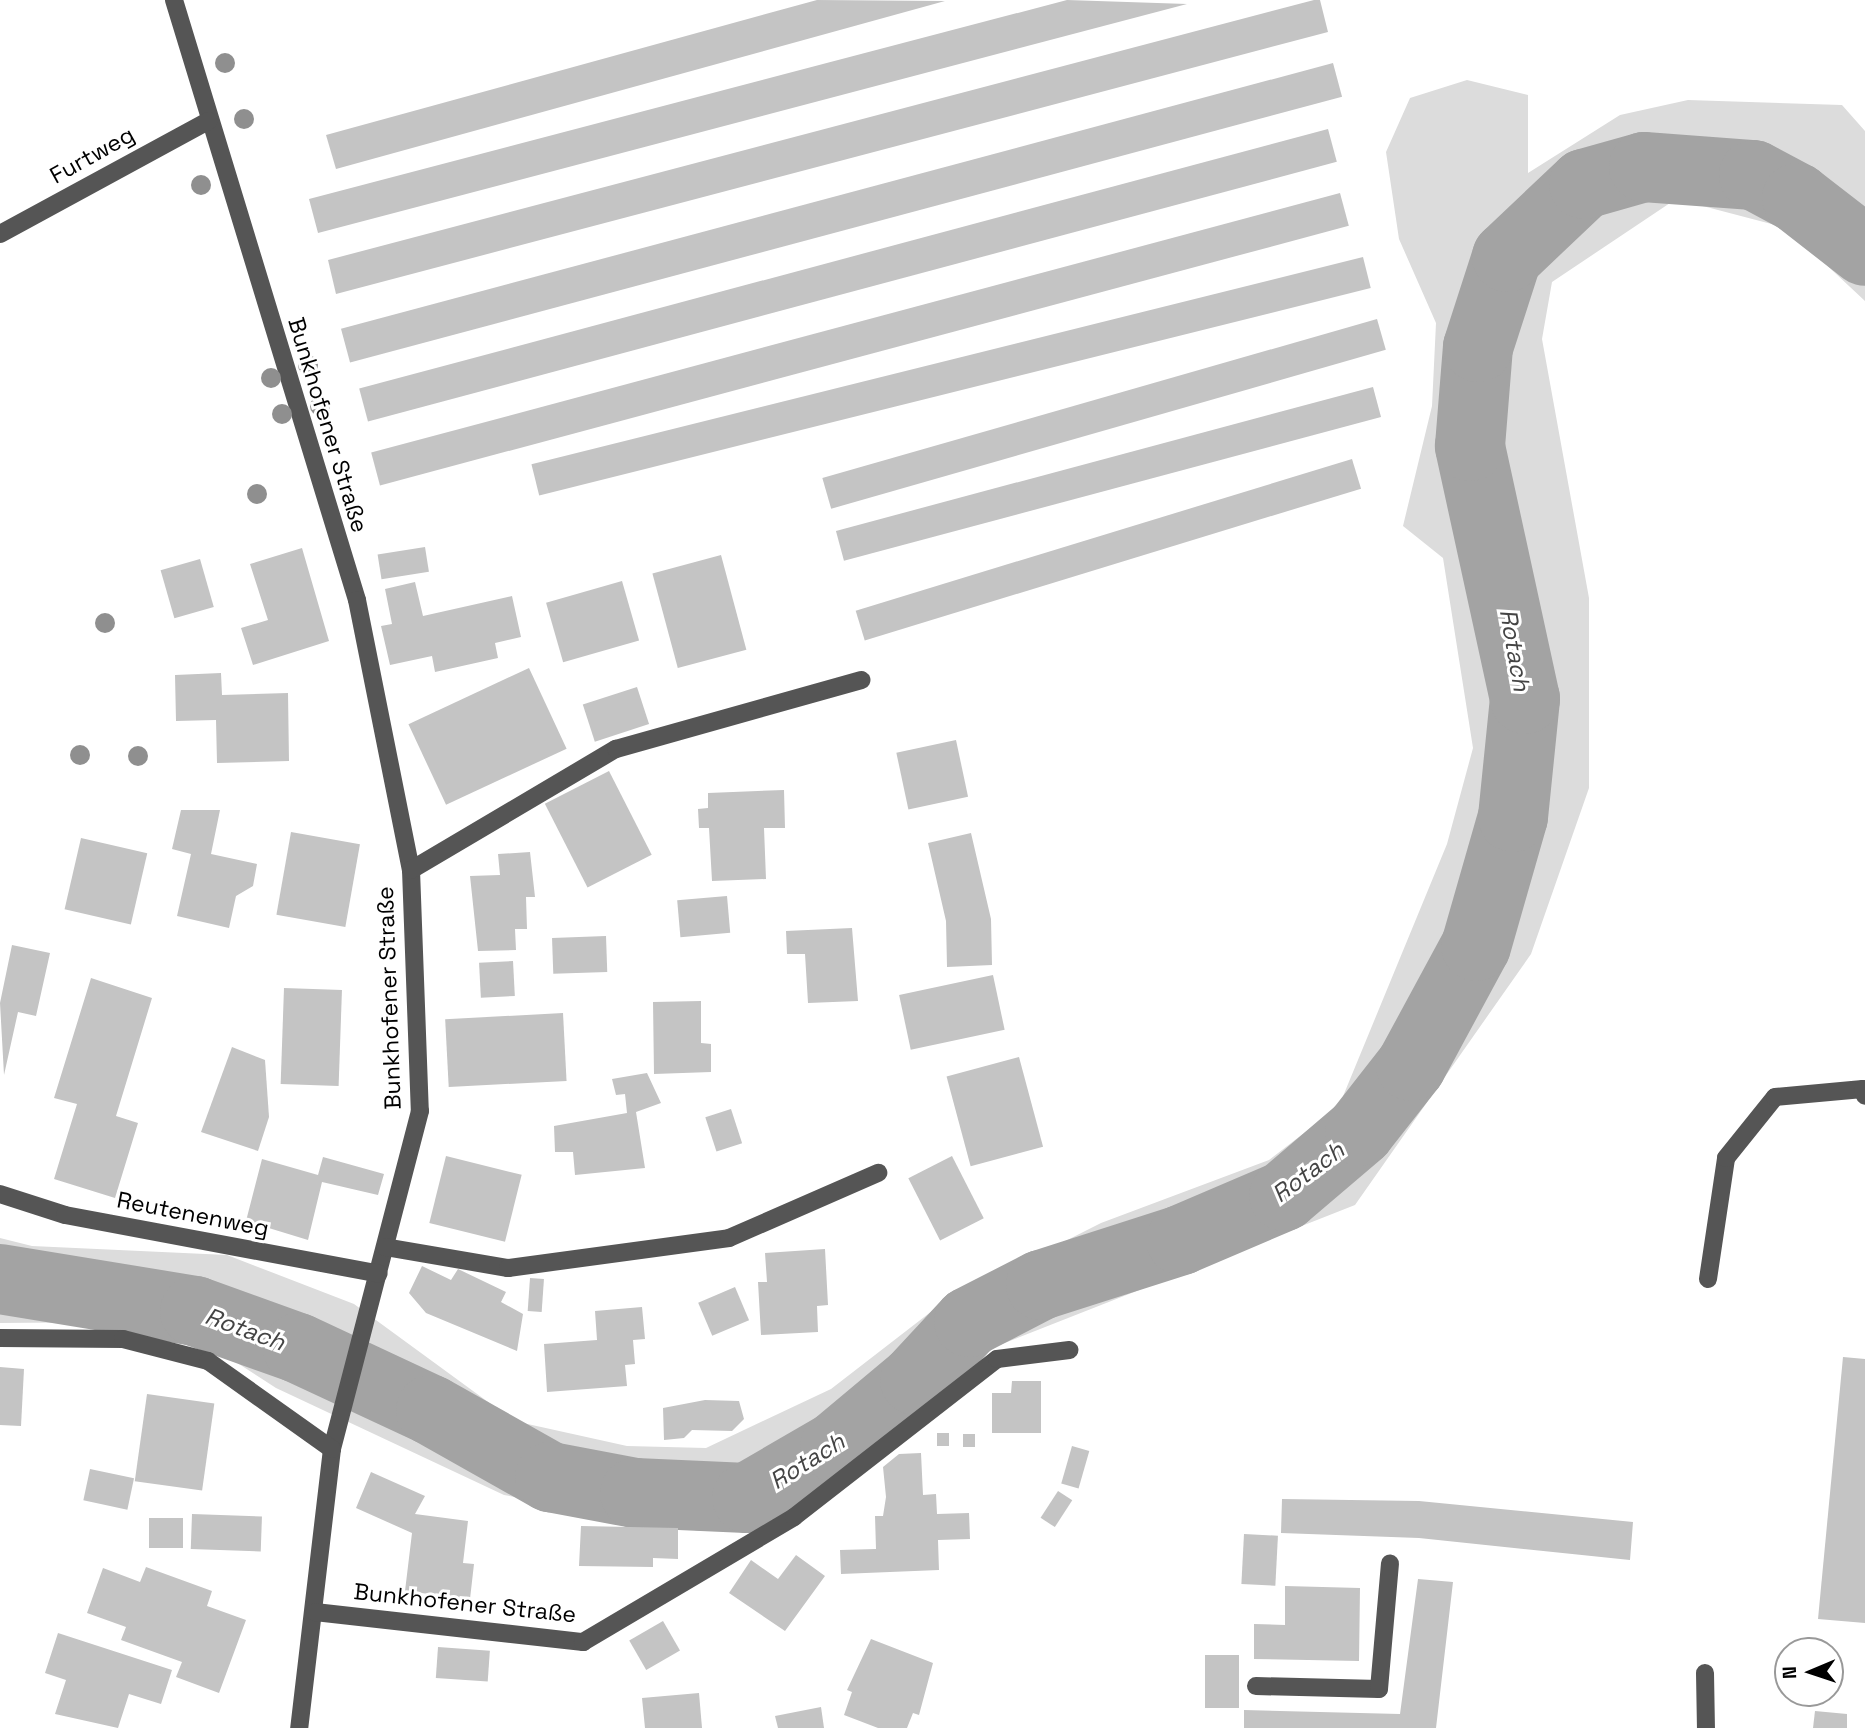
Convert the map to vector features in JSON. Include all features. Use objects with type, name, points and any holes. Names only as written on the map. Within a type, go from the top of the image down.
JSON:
[{"type":"street","name":"Bunkhofener Straße","points":[[174,0],[208,121],[357,600],[411,870],[420,1111],[385,1247],[375,1298],[332,1449],[299,1728]]},
{"type":"street","name":"Furtweg","points":[[0,234],[208,121]]},
{"type":"street","name":"Bunkhofener Straße","points":[[411,870],[616,749],[861,680]]},
{"type":"street","points":[[1708,1279],[1726,1158],[1775,1097],[1864,1089],[1865,1096]]},
{"type":"street","points":[[385,1247],[508,1268],[729,1238],[878,1173]]},
{"type":"street","name":"Reutenenweg","points":[[0,1194],[65,1215],[379,1274]]},
{"type":"street","points":[[0,1338],[123,1339],[208,1361],[332,1449]]},
{"type":"street","name":"Bunkhofener Straße","points":[[314,1612],[583,1642],[794,1517],[997,1359],[1069,1350]]},
{"type":"street","points":[[1256,1686],[1379,1689],[1390,1563]]},
{"type":"street","points":[[1706,1672],[1706,1728]]},
{"type":"shaded area","points":[[1467,80],[1528,95],[1528,173],[1620,115],[1688,100],[1842,105],[1865,131],[1865,301],[1787,228],[1676,199],[1552,282],[1542,339],[1589,598],[1589,788],[1531,954],[1355,1205],[997,1346],[794,1495],[699,1531],[504,1495],[276,1388],[211,1346],[123,1322],[0,1323],[0,1238],[32,1246],[227,1255],[354,1304],[514,1421],[627,1446],[706,1448],[831,1389],[941,1304],[1101,1223],[1269,1160],[1339,1106],[1447,844],[1473,748],[1443,558],[1403,526],[1432,406],[1436,323],[1399,239],[1386,152],[1410,98]]},
{"type":"building","points":[[817,0],[945,1],[336,169],[326,135]]},
{"type":"building","points":[[1067,0],[1187,4],[318,233],[309,199]]},
{"type":"building","points":[[1320,0],[1328,32],[336,294],[328,260]]},
{"type":"building","points":[[1333,63],[1342,97],[350,363],[341,329]]},
{"type":"building","points":[[1328,129],[1337,162],[368,421],[359,389]]},
{"type":"building","points":[[1340,193],[1349,226],[380,485],[371,453]]},
{"type":"building","points":[[1363,257],[1371,288],[539,495],[531,464]]},
{"type":"building","points":[[1377,319],[1386,350],[831,509],[822,478]]},
{"type":"building","points":[[1373,387],[1381,417],[844,561],[836,531]]},
{"type":"building","points":[[1352,459],[1361,489],[865,640],[856,611]]},
{"type":"building","points":[[425,547],[429,572],[382,579],[378,555]]},
{"type":"building","points":[[302,548],[329,641],[253,665],[241,628],[268,620],[250,564]]},
{"type":"building","points":[[721,555],[746,650],[678,668],[652,573]]},
{"type":"building","points":[[200,559],[214,607],[174,618],[161,570]]},
{"type":"building","points":[[622,581],[639,641],[563,662],[546,603]]},
{"type":"building","points":[[415,582],[423,616],[512,596],[521,637],[495,643],[498,658],[435,672],[432,656],[390,665],[381,626],[392,624],[385,589]]},
{"type":"building","points":[[529,668],[567,749],[446,805],[408,724]]},
{"type":"building","points":[[221,673],[222,695],[288,693],[289,761],[217,763],[216,720],[176,721],[175,675]]},
{"type":"building","points":[[637,687],[649,724],[595,742],[583,705]]},
{"type":"building","points":[[956,740],[968,797],[908,809],[896,753]]},
{"type":"building","points":[[609,771],[652,855],[588,887],[545,804]]},
{"type":"building","points":[[784,790],[785,828],[764,828],[766,879],[712,881],[709,828],[699,828],[698,809],[708,808],[708,793]]},
{"type":"building","points":[[181,810],[220,810],[211,854],[257,864],[253,886],[236,896],[229,928],[177,916],[191,854],[172,849]]},
{"type":"building","points":[[291,832],[360,844],[345,927],[276,915]]},
{"type":"building","points":[[971,833],[991,919],[992,965],[947,967],[946,921],[928,843]]},
{"type":"building","points":[[81,838],[147,853],[131,924],[65,909]]},
{"type":"building","points":[[530,852],[535,897],[526,897],[527,929],[515,929],[516,950],[478,951],[470,876],[500,875],[498,854]]},
{"type":"building","points":[[727,896],[730,933],[680,937],[677,900]]},
{"type":"building","points":[[852,928],[858,1001],[808,1003],[805,954],[787,954],[786,931]]},
{"type":"building","points":[[606,936],[607,972],[553,974],[552,938]]},
{"type":"building","points":[[12,945],[50,953],[36,1016],[18,1012],[4,1075],[0,1003]]},
{"type":"building","points":[[513,961],[515,996],[481,998],[479,963]]},
{"type":"building","points":[[993,975],[1005,1030],[911,1050],[899,995]]},
{"type":"building","points":[[91,978],[152,998],[116,1116],[138,1123],[115,1198],[54,1179],[77,1104],[54,1098]]},
{"type":"building","points":[[284,988],[342,990],[339,1086],[281,1084]]},
{"type":"building","points":[[701,1001],[701,1043],[711,1044],[711,1072],[654,1074],[653,1002]]},
{"type":"building","points":[[563,1013],[567,1081],[449,1087],[445,1019]]},
{"type":"building","points":[[232,1047],[265,1060],[269,1117],[258,1151],[201,1132]]},
{"type":"building","points":[[1019,1057],[1043,1147],[971,1166],[947,1076]]},
{"type":"building","points":[[647,1073],[661,1103],[636,1112],[645,1168],[575,1175],[573,1152],[555,1152],[554,1126],[627,1113],[625,1094],[616,1095],[612,1079]]},
{"type":"building","points":[[731,1109],[742,1143],[716,1152],[705,1117]]},
{"type":"building","points":[[446,1156],[522,1175],[505,1242],[429,1223]]},
{"type":"building","points":[[952,1156],[984,1218],[940,1241],[908,1178]]},
{"type":"building","points":[[323,1157],[384,1174],[378,1195],[322,1182],[308,1240],[246,1221],[262,1159],[318,1175]]},
{"type":"building","points":[[825,1249],[828,1305],[817,1306],[818,1332],[761,1335],[758,1282],[767,1282],[765,1253]]},
{"type":"building","points":[[422,1266],[451,1280],[458,1269],[506,1292],[501,1302],[523,1314],[517,1351],[426,1313],[409,1293]]},
{"type":"building","points":[[530,1278],[544,1279],[542,1312],[528,1311]]},
{"type":"building","points":[[735,1287],[749,1320],[712,1336],[698,1303]]},
{"type":"building","points":[[642,1307],[645,1339],[633,1340],[635,1364],[625,1365],[627,1386],[547,1392],[544,1344],[597,1340],[595,1311]]},
{"type":"building","points":[[1843,1357],[1865,1359],[1865,1623],[1818,1619]]},
{"type":"building","points":[[0,1367],[24,1369],[21,1426],[0,1425]]},
{"type":"building","points":[[1012,1381],[1041,1381],[1041,1433],[992,1433],[992,1393],[1011,1393]]},
{"type":"building","points":[[147,1394],[214,1403],[202,1491],[135,1481]]},
{"type":"building","points":[[705,1400],[739,1401],[744,1419],[732,1431],[692,1430],[684,1438],[664,1440],[663,1408]]},
{"type":"building","points":[[937,1433],[949,1433],[949,1446],[937,1446]]},
{"type":"building","points":[[963,1434],[975,1434],[975,1447],[963,1447]]},
{"type":"building","points":[[1072,1446],[1089,1451],[1079,1488],[1061,1483]]},
{"type":"building","points":[[921,1453],[923,1495],[936,1494],[937,1514],[969,1513],[970,1539],[938,1540],[939,1570],[841,1574],[840,1550],[876,1549],[875,1516],[883,1516],[886,1497],[883,1467],[899,1454]]},
{"type":"building","points":[[90,1469],[134,1478],[127,1510],[83,1500]]},
{"type":"building","points":[[371,1472],[425,1496],[415,1514],[468,1521],[463,1563],[474,1564],[470,1599],[405,1591],[412,1533],[356,1508]]},
{"type":"building","points":[[1058,1491],[1072,1500],[1055,1527],[1041,1518]]},
{"type":"building","points":[[1282,1499],[1419,1501],[1633,1522],[1630,1560],[1419,1538],[1281,1533]]},
{"type":"building","points":[[192,1514],[262,1516],[261,1551],[191,1549]]},
{"type":"building","points":[[149,1518],[183,1518],[183,1548],[149,1548]]},
{"type":"building","points":[[581,1526],[678,1528],[678,1559],[653,1558],[653,1567],[579,1566]]},
{"type":"building","points":[[1244,1534],[1278,1536],[1275,1586],[1241,1584]]},
{"type":"building","points":[[796,1555],[825,1576],[785,1631],[729,1593],[751,1560],[778,1579]]},
{"type":"building","points":[[146,1567],[212,1591],[207,1606],[246,1620],[219,1693],[176,1677],[182,1662],[121,1640],[126,1627],[87,1613],[103,1568],[140,1582]]},
{"type":"building","points":[[1418,1579],[1453,1582],[1436,1728],[1244,1728],[1244,1710],[1400,1714]]},
{"type":"building","points":[[1285,1586],[1360,1588],[1359,1661],[1254,1659],[1254,1624],[1285,1625]]},
{"type":"building","points":[[663,1621],[680,1650],[646,1670],[629,1640]]},
{"type":"building","points":[[58,1633],[172,1670],[161,1704],[129,1694],[118,1728],[55,1714],[66,1680],[45,1673]]},
{"type":"building","points":[[871,1639],[933,1663],[919,1715],[913,1713],[907,1728],[878,1728],[844,1715],[852,1692],[847,1690]]},
{"type":"building","points":[[438,1647],[490,1651],[488,1682],[436,1678]]},
{"type":"building","points":[[1205,1655],[1239,1655],[1239,1708],[1205,1708]]},
{"type":"building","points":[[699,1693],[702,1728],[645,1728],[642,1698]]},
{"type":"building","points":[[821,1707],[824,1728],[778,1728],[775,1716]]},
{"type":"building","points":[[1815,1711],[1847,1714],[1847,1728],[1813,1728]]},
{"type":"waterway","name":"Rotach","points":[[0,1279],[195,1311],[298,1348],[431,1410],[550,1477],[635,1493],[747,1498],[835,1447],[915,1380],[969,1322],[1041,1285],[1181,1240],[1284,1196],[1360,1131],[1411,1066],[1476,946],[1513,817],[1525,699],[1470,446],[1478,347],[1507,257],[1584,184],[1644,167],[1754,175],[1797,198],[1865,251]]}]
